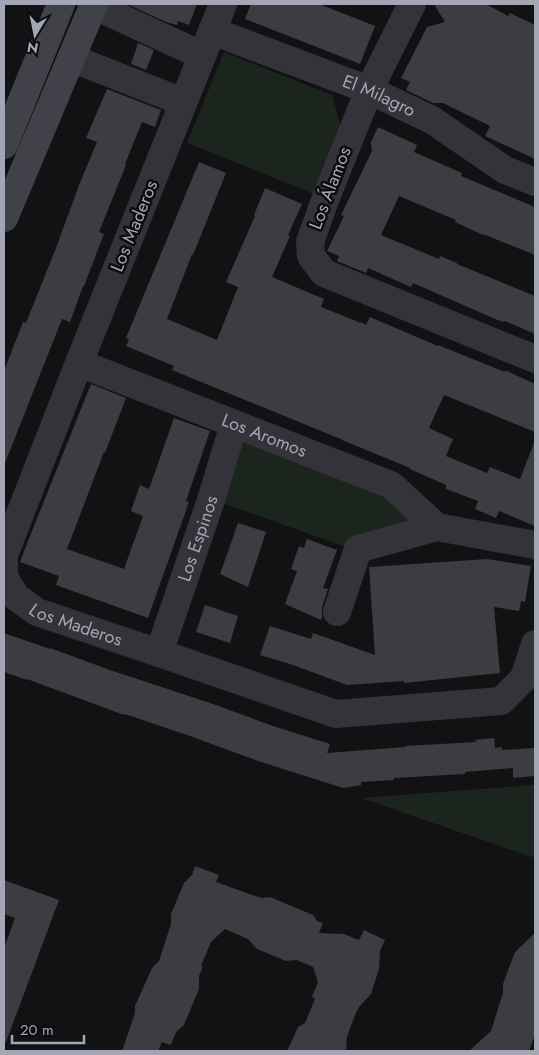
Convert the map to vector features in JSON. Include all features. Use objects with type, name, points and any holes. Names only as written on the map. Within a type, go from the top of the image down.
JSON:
[{"type":"main road","points":[[4,145],[61,4]]},
{"type":"main road","points":[[4,218],[94,4]]},
{"type":"street","points":[[94,4],[207,43]]},
{"type":"street","name":"Los Maderos","points":[[223,4],[4,555],[4,577],[16,597],[38,612],[336,714],[501,701],[524,678],[535,644]]},
{"type":"street","name":"Los Álamos","points":[[412,4],[369,90],[310,242],[311,256],[324,273],[535,359]]},
{"type":"street","name":"El Milagro","points":[[207,43],[369,90],[432,120],[505,170],[535,182]]},
{"type":"street","points":[[71,58],[183,102]]},
{"type":"street","name":"Los Aromos","points":[[79,363],[390,485],[437,527]]},
{"type":"street","name":"Los Espinos","points":[[159,653],[212,500],[234,424]]},
{"type":"street","points":[[337,612],[358,549],[437,527],[535,545]]},
{"type":"shaded area","points":[[224,52],[332,95],[340,124],[314,194],[187,143]]},
{"type":"shaded area","points":[[244,435],[388,493],[420,526],[354,545],[343,546],[222,503]]},
{"type":"shaded area","points":[[535,785],[535,858],[361,798]]},
{"type":"building","points":[[127,4],[197,4],[189,25],[178,21],[177,25]]},
{"type":"building","points":[[251,4],[319,4],[375,26],[360,64],[245,19]]},
{"type":"building","points":[[434,4],[486,4],[508,16],[510,13],[535,25],[535,159],[485,136],[490,126],[443,103],[433,103],[406,90],[410,82],[401,78],[427,27],[445,22]]},
{"type":"building","points":[[138,43],[154,50],[146,70],[131,64]]},
{"type":"building","points":[[107,89],[161,110],[155,127],[142,122],[99,232],[104,234],[70,322],[62,319],[4,463],[4,371],[23,322],[26,323],[97,142],[86,138]]},
{"type":"building","points":[[378,127],[417,145],[414,152],[462,173],[461,176],[535,207],[535,255],[483,235],[455,222],[456,220],[399,196],[381,235],[439,259],[440,256],[535,296],[535,334],[505,321],[495,319],[413,283],[411,287],[368,268],[366,273],[337,261],[339,256],[327,251],[344,216],[341,215],[372,151],[371,142]]},
{"type":"building","points":[[199,162],[226,173],[167,319],[217,340],[238,287],[226,282],[265,188],[302,204],[272,277],[324,299],[321,307],[366,325],[370,317],[438,346],[505,372],[505,370],[535,384],[535,432],[444,395],[429,428],[453,439],[446,456],[487,473],[490,467],[520,479],[534,443],[535,526],[499,511],[496,518],[475,509],[478,501],[446,489],[446,485],[410,468],[172,370],[174,366],[126,346],[129,340],[126,338]]},
{"type":"building","points":[[91,384],[126,398],[67,549],[124,569],[143,516],[131,511],[140,485],[149,489],[174,418],[210,431],[186,501],[189,502],[148,618],[56,585],[59,576],[20,562]]},
{"type":"building","points":[[238,523],[266,532],[248,587],[220,574]]},
{"type":"building","points":[[307,539],[337,550],[323,588],[328,589],[322,607],[321,620],[285,604],[297,571],[291,569],[299,546],[304,548]]},
{"type":"building","points":[[487,559],[531,566],[525,602],[521,601],[519,611],[494,607],[500,673],[404,683],[404,681],[347,685],[260,655],[270,626],[311,639],[313,633],[375,655],[369,567]]},
{"type":"building","points":[[205,605],[238,616],[230,643],[196,632]]},
{"type":"building","points":[[4,633],[330,744],[327,753],[476,742],[475,740],[494,738],[495,748],[502,747],[502,750],[535,748],[535,776],[513,778],[513,768],[465,772],[465,774],[394,778],[394,780],[361,782],[361,785],[343,788],[258,761],[4,672]]},
{"type":"building","points":[[195,866],[219,875],[216,882],[262,898],[270,897],[313,915],[317,921],[323,923],[319,933],[344,934],[359,940],[364,930],[385,940],[380,951],[379,969],[371,994],[359,1007],[355,1015],[347,1037],[346,1051],[287,1051],[298,1027],[305,1023],[315,999],[312,997],[318,982],[313,967],[297,960],[286,961],[257,949],[248,939],[225,929],[211,942],[201,966],[203,966],[199,976],[199,989],[184,1025],[176,1032],[171,1045],[162,1042],[158,1051],[122,1051],[135,1013],[135,1006],[152,968],[159,961],[171,924],[171,914],[184,883],[192,875]]},
{"type":"building","points":[[4,880],[59,900],[6,1042],[4,1042],[4,948],[15,918],[4,914]]},
{"type":"building","points":[[535,933],[535,1034],[529,1051],[469,1051],[491,1031],[503,993],[503,984],[515,952]]}]
